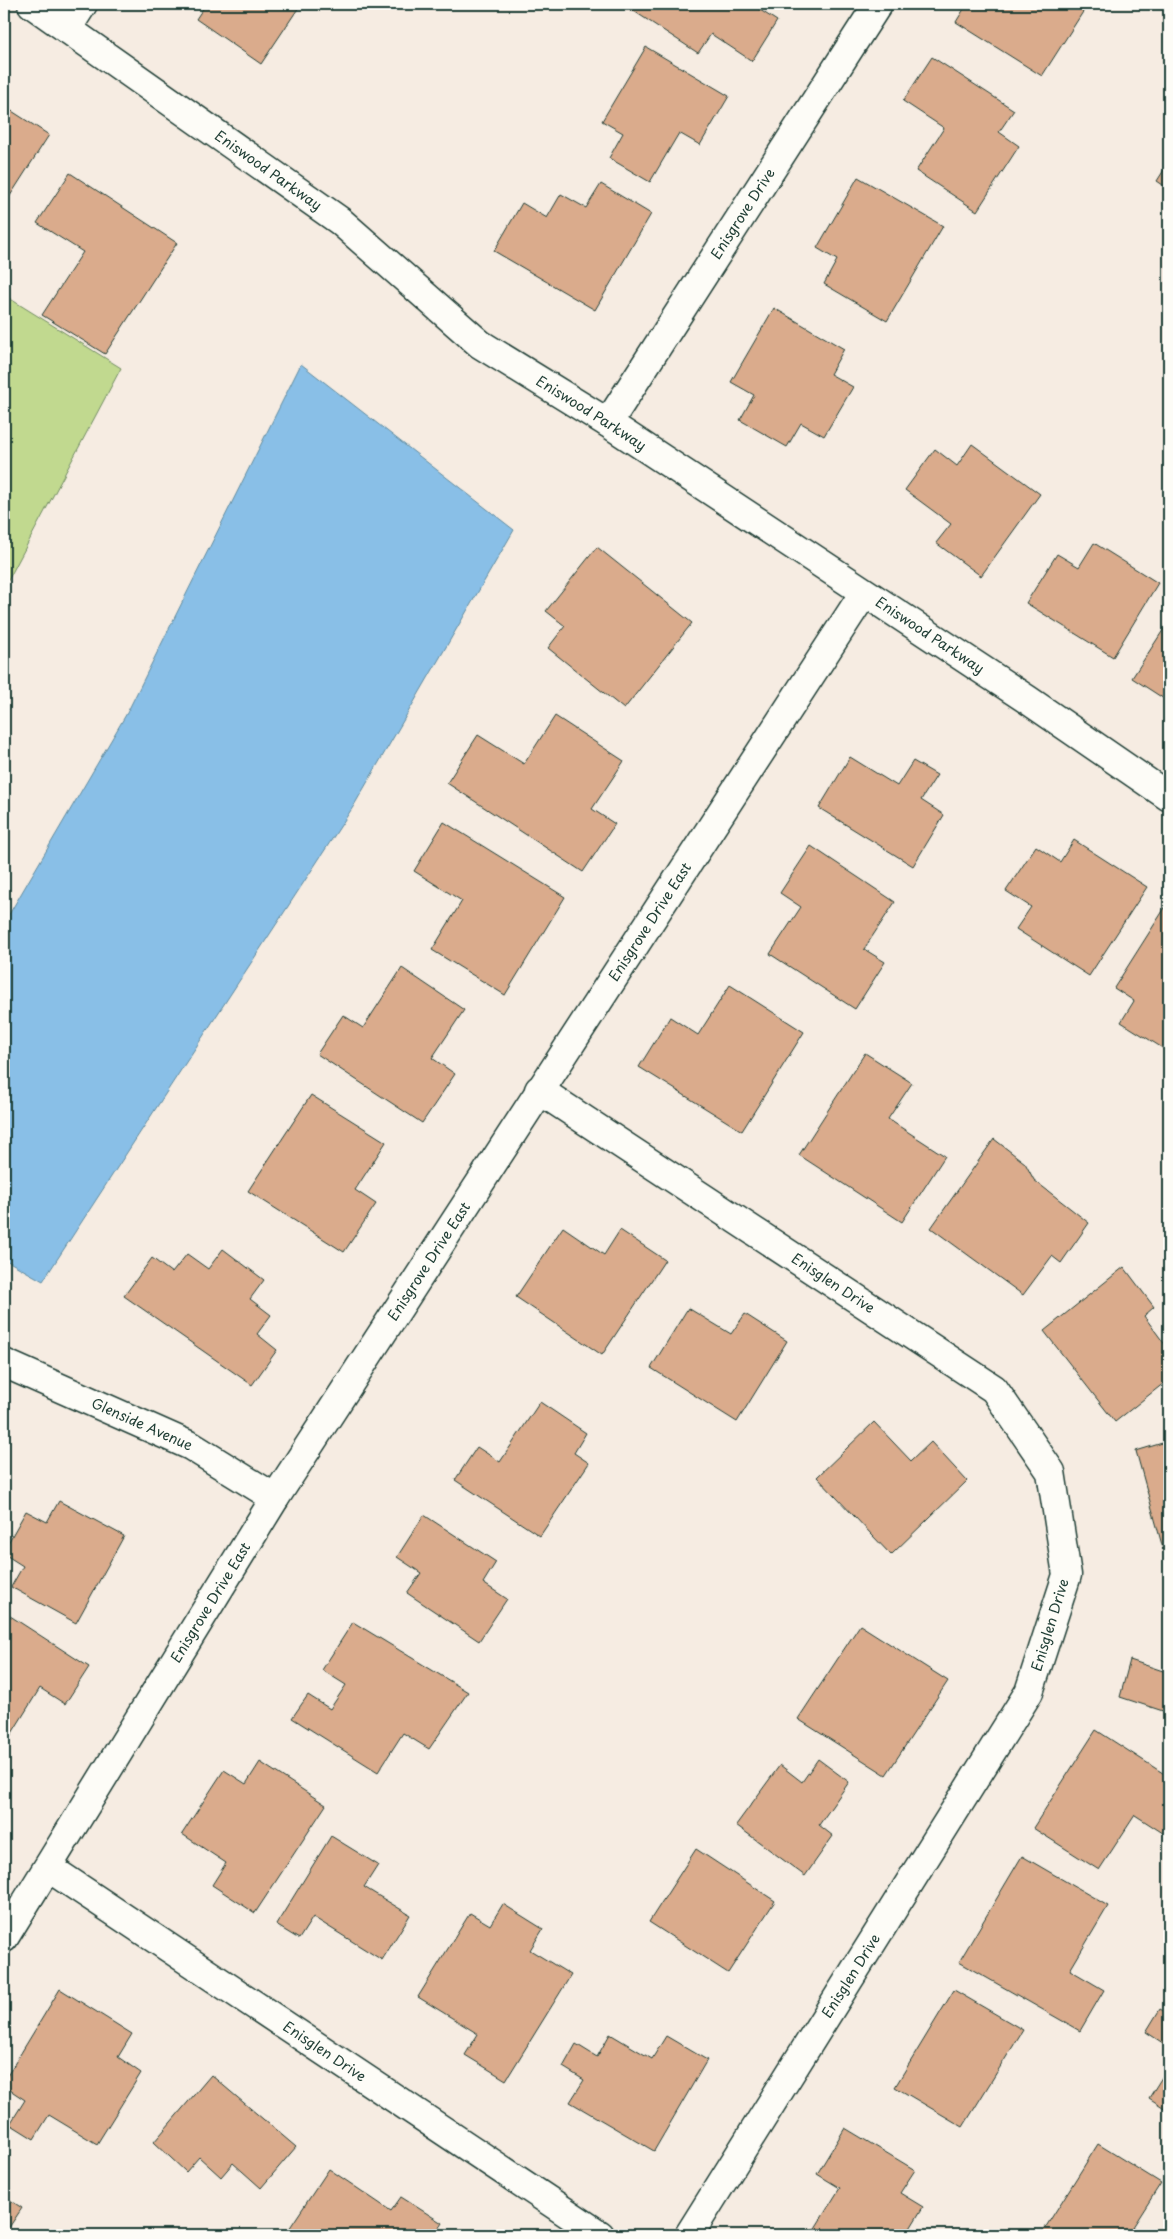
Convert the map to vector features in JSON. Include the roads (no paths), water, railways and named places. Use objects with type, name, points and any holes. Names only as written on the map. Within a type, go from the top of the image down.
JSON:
[{"type":"street","name":"Eniswood Parkway","points":[[32,4],[340,221],[480,344],[608,423],[1028,700],[1169,797]]},
{"type":"street","points":[[67,29],[83,4]]},
{"type":"street","name":"Enisgrove Drive","points":[[608,423],[878,4]]},
{"type":"street","name":"Enisgrove Drive East","points":[[4,1938],[49,1868],[275,1498],[864,593]]},
{"type":"street","name":"Enisglen Drive","points":[[539,1090],[994,1389],[1051,1472],[1067,1575],[1029,1692],[689,2235]]},
{"type":"street","name":"Glenside Avenue","points":[[4,1363],[191,1446],[275,1498]]},
{"type":"street","name":"Enisglen Drive","points":[[49,1868],[600,2235]]},
{"type":"water","points":[[301,364],[514,530],[353,807],[43,1281],[4,1259],[4,923],[127,713]]}]
